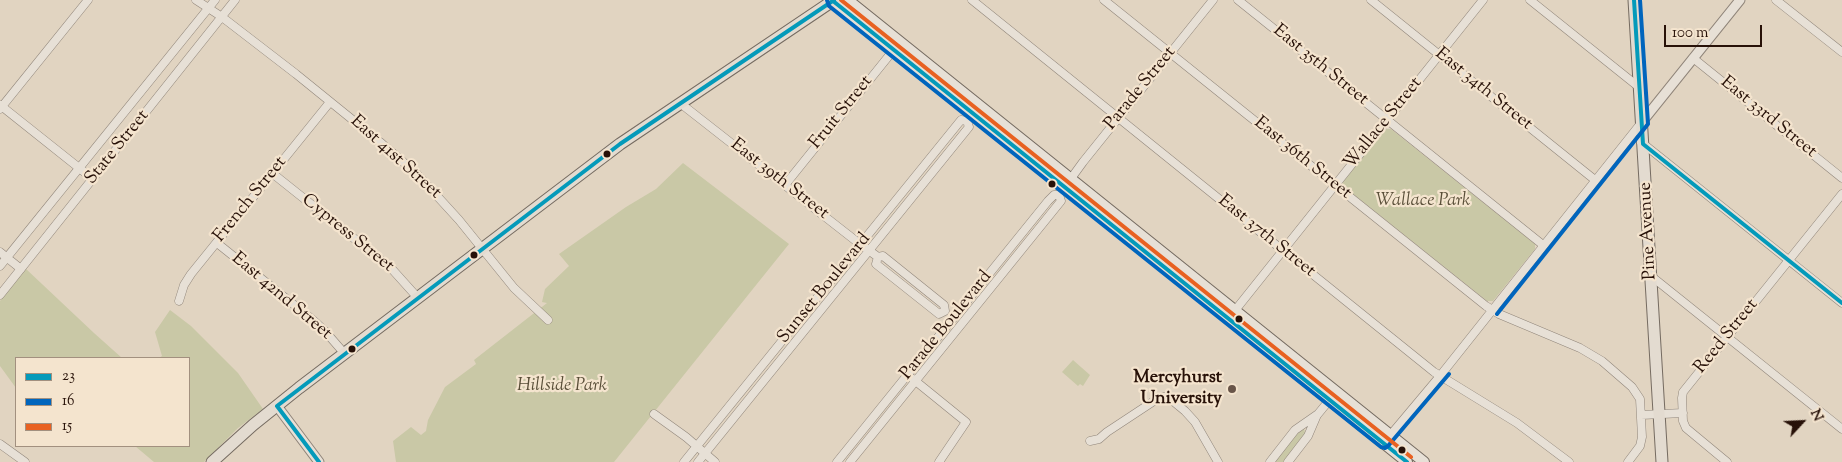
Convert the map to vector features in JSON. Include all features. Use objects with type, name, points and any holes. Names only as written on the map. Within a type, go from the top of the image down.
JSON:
[{"type":"main road","points":[[212,462],[253,424],[627,138],[833,0],[897,46]]},
{"type":"main road","points":[[848,0],[973,114],[1065,187],[1232,314],[1387,439],[1424,462]]},
{"type":"main road","name":"Pine Avenue","points":[[1634,0],[1662,462]]},
{"type":"main road","points":[[1387,439],[1407,462]]},
{"type":"street","points":[[88,0],[1,107],[93,179]]},
{"type":"street","name":"East 41st Street","points":[[196,0],[222,17],[330,102],[417,174],[459,220],[514,288],[548,320]]},
{"type":"street","name":"State Street","points":[[0,266],[3,254],[80,168],[215,0]]},
{"type":"street","name":"State Street","points":[[0,295],[235,0]]},
{"type":"street","name":"East 37th Street","points":[[972,0],[1440,376],[1517,423],[1569,462]]},
{"type":"street","name":"East 36th Street","points":[[1104,0],[1492,310],[1580,348],[1602,361],[1636,391],[1640,399],[1641,415]]},
{"type":"street","name":"Parade Street","points":[[1065,187],[1213,0]]},
{"type":"street","name":"East 35th Street","points":[[1238,0],[1543,245]]},
{"type":"street","name":"East 34th Street","points":[[1371,0],[1595,180]]},
{"type":"street","name":"Wallace Street","points":[[1232,314],[1483,0]]},
{"type":"street","points":[[1530,0],[1640,88]]},
{"type":"street","points":[[1387,439],[1440,376],[1740,0]]},
{"type":"street","points":[[1776,0],[1842,52]]},
{"type":"street","name":"Fruit Street","points":[[785,185],[897,46]]},
{"type":"street","name":"East 33rd Street","points":[[1693,58],[1842,178]]},
{"type":"street","name":"French Street","points":[[179,301],[184,285],[330,102]]},
{"type":"street","name":"East 39th Street","points":[[680,103],[878,257],[876,264],[939,314],[945,311],[961,325]]},
{"type":"street","name":"Sunset Boulevard","points":[[684,462],[961,120],[973,114]]},
{"type":"street","name":"Sunset Boulevard","points":[[698,462],[969,127],[973,114]]},
{"type":"street","points":[[1632,135],[1842,304]]},
{"type":"street","name":"Cypress Street","points":[[272,173],[386,264],[418,298]]},
{"type":"street","name":"Parade Boulevard","points":[[837,462],[1048,201],[1065,187]]},
{"type":"street","name":"Parade Boulevard","points":[[850,462],[1061,201],[1065,187]]},
{"type":"street","name":"Reed Street","points":[[1683,413],[1683,392],[1842,194]]},
{"type":"street","name":"East 42nd Street","points":[[217,243],[313,320],[344,353]]},
{"type":"street","points":[[3,254],[21,269]]},
{"type":"street","points":[[1651,276],[1842,429]]},
{"type":"street","points":[[907,374],[966,422],[939,462]]},
{"type":"street","points":[[1288,462],[1308,436],[1318,414],[1333,395]]},
{"type":"street","points":[[1090,441],[1099,440],[1107,432],[1154,401],[1168,397],[1195,422],[1218,462]]},
{"type":"street","points":[[278,406],[319,462]]},
{"type":"street","points":[[1628,462],[1642,442],[1641,415],[1683,413],[1684,424],[1689,431],[1727,462]]},
{"type":"street","points":[[654,414],[715,462]]},
{"type":"street","points":[[1270,462],[1295,430],[1318,414]]},
{"type":"street","points":[[0,444],[24,462]]},
{"type":"green space","name":"Wallace Park","points":[[1386,129],[1391,129],[1535,244],[1535,249],[1493,301],[1487,301],[1343,186],[1343,181]]},
{"type":"green space","name":"Hillside Park","points":[[683,163],[789,244],[614,462],[396,462],[393,441],[411,427],[421,435],[426,431],[428,420],[445,387],[476,364],[474,360],[547,303],[542,302],[545,289],[569,266],[559,254],[626,207],[656,189]]},
{"type":"green space","points":[[25,268],[121,357],[15,357],[15,387],[0,366],[0,301]]},
{"type":"green space","points":[[170,310],[191,326],[238,373],[263,409],[238,428],[204,462],[154,462],[136,447],[190,447],[190,357],[160,357],[162,356],[155,332]]},
{"type":"green space","points":[[1073,360],[1090,375],[1083,386],[1080,384],[1078,386],[1062,372]]},
{"type":"green space","points":[[1299,429],[1304,429],[1306,435],[1285,462],[1272,462]]},
{"type":"transit line","name":"16","points":[[827,0],[829,6],[1381,447],[1385,448],[1388,446],[1449,374]]},
{"type":"transit line","name":"23","points":[[319,462],[277,406],[620,144],[834,0]]},
{"type":"transit line","name":"15","points":[[841,0],[1411,457]]},
{"type":"transit line","name":"23","points":[[1634,0],[1643,144],[1842,303]]},
{"type":"transit line","name":"16","points":[[1497,314],[1648,124],[1640,0]]},
{"type":"transit line","name":"23","points":[[833,1],[1407,462]]},
{"type":"place","name":"Mercyhurst University","points":[[1232,389]]}]
